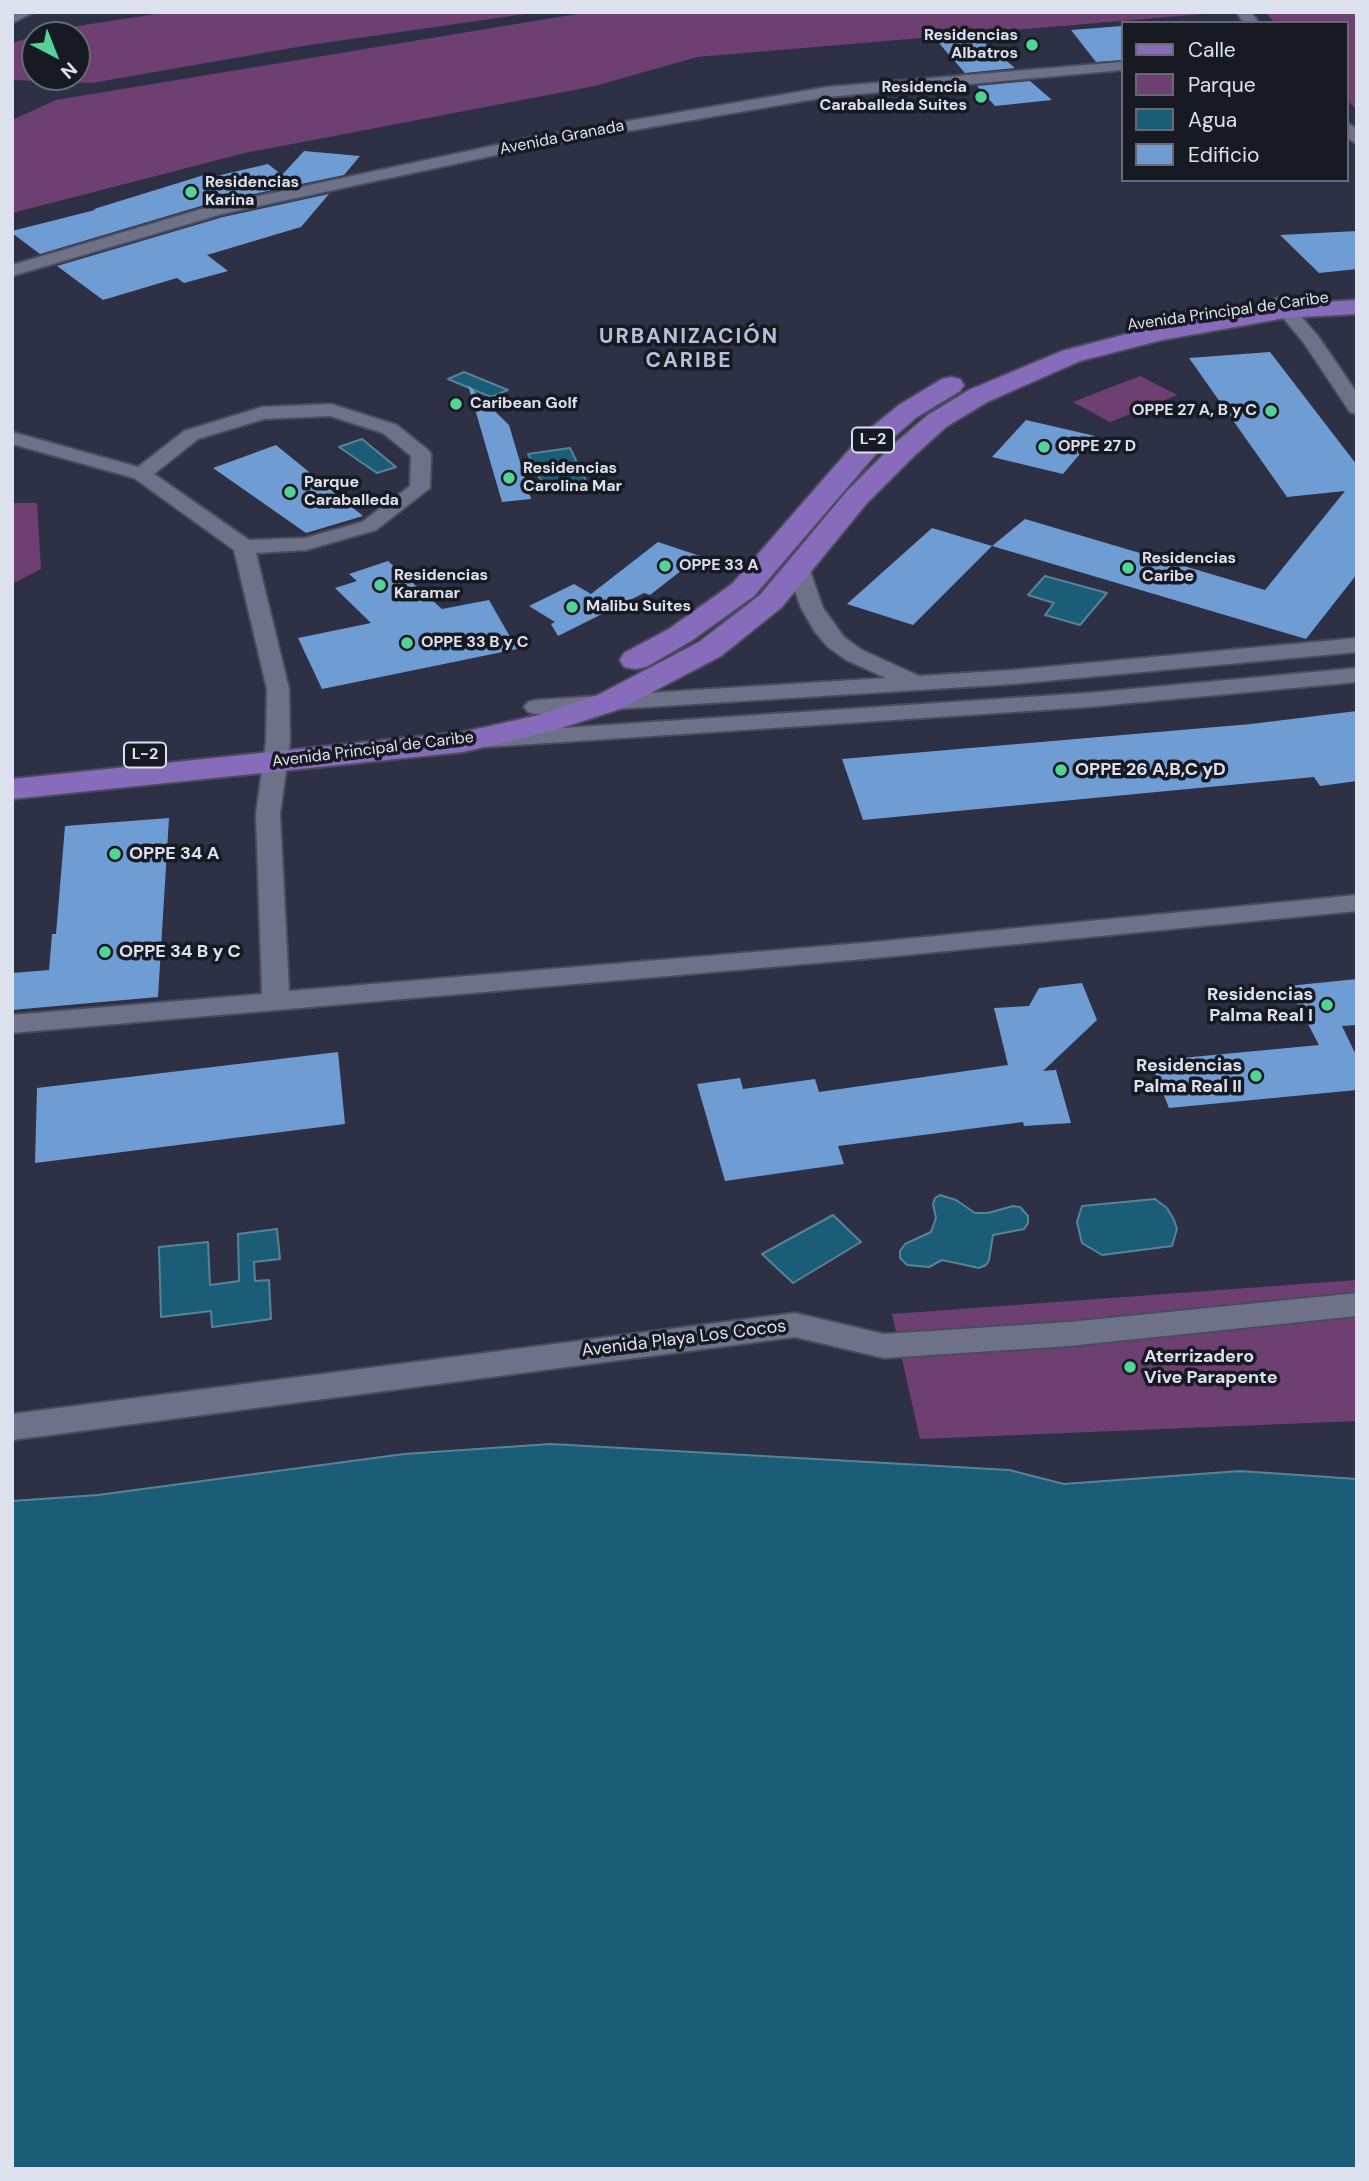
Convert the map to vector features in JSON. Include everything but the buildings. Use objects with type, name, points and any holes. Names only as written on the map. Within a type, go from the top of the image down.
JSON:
[{"type":"main road","name":"Avenida Principal de Caribe","points":[[12,789],[276,751],[536,707],[600,679],[680,635],[743,590],[872,441],[908,411],[952,384],[1046,345],[1147,319],[1357,296]]},
{"type":"main road","name":"Avenida Principal de Caribe","points":[[12,769],[276,751],[463,742],[544,723],[609,702],[710,649],[771,601],[857,497],[904,450],[937,421],[978,396],[1072,356],[1161,333],[1282,306],[1357,307]]},
{"type":"street","points":[[12,19],[27,12]]},
{"type":"street","name":"Avenida Granada","points":[[12,271],[218,211],[542,141],[827,92],[1120,66]]},
{"type":"street","points":[[1282,306],[1311,340],[1357,408]]},
{"type":"street","points":[[12,438],[141,474],[244,547],[306,544],[369,526],[420,488],[421,454],[390,429],[331,410],[262,413],[191,435],[141,474]]},
{"type":"street","points":[[244,547],[278,689],[276,751],[268,814],[276,1001]]},
{"type":"street","points":[[798,568],[812,608],[836,642],[879,668],[917,683]]},
{"type":"street","points":[[536,707],[917,683],[1357,645]]},
{"type":"street","points":[[463,742],[1088,700],[1357,675]]},
{"type":"street","points":[[12,1024],[874,950],[1357,903]]},
{"type":"street","name":"Avenida Playa Los Cocos","points":[[12,1427],[795,1325],[884,1346],[1069,1334],[1357,1304]]},
{"type":"green space","points":[[168,12],[539,12],[303,46],[92,83],[91,24]]},
{"type":"green space","points":[[589,12],[1215,13],[697,57],[595,86],[245,153],[12,213],[12,120],[56,100]]},
{"type":"green space","points":[[1265,12],[1357,12],[1357,110],[1348,101],[1348,21],[1273,21]]},
{"type":"green space","points":[[21,40],[21,80],[12,80],[12,43]]},
{"type":"green space","points":[[1140,376],[1177,395],[1110,422],[1073,402]]},
{"type":"green space","points":[[12,503],[37,503],[41,569],[12,584]]},
{"type":"green space","name":"Aterrizadero Vive Parapente","points":[[1357,1280],[1357,1421],[920,1439],[892,1314]]},
{"type":"water","points":[[464,372],[508,390],[491,397],[448,379]]},
{"type":"water","points":[[362,439],[396,467],[377,473],[339,447]]},
{"type":"water","points":[[570,448],[587,483],[545,489],[528,454]]},
{"type":"water","points":[[1045,576],[1107,593],[1080,625],[1045,615],[1054,603],[1028,595]]},
{"type":"water","points":[[940,1195],[956,1200],[975,1213],[1020,1207],[1028,1216],[1028,1223],[1024,1229],[993,1235],[989,1260],[979,1268],[942,1260],[929,1267],[907,1265],[900,1258],[900,1251],[905,1244],[931,1232],[936,1218],[933,1204],[935,1198]]},
{"type":"water","points":[[1155,1199],[1167,1208],[1174,1220],[1177,1229],[1172,1246],[1102,1255],[1082,1243],[1077,1222],[1082,1206]]},
{"type":"water","points":[[833,1215],[861,1242],[793,1283],[762,1254]]},
{"type":"water","points":[[277,1229],[280,1259],[254,1262],[255,1281],[269,1280],[271,1319],[212,1327],[211,1311],[161,1317],[159,1247],[208,1242],[210,1285],[239,1281],[238,1234]]},
{"type":"water","points":[[551,1444],[1009,1470],[1064,1484],[1240,1471],[1357,1479],[1357,2169],[12,2169],[12,1501],[98,1495],[404,1454]]},
{"type":"place","name":"Residencias Albatros","points":[[1032,45]]},
{"type":"place","name":"Residencia Caraballeda Suites","points":[[981,97]]},
{"type":"place","name":"Residencias Karina","points":[[191,192]]},
{"type":"place","name":"Caribean Golf","points":[[456,404]]},
{"type":"place","name":"OPPE 27 A, B y C","points":[[1271,411]]},
{"type":"place","name":"OPPE 27 D","points":[[1044,447]]},
{"type":"place","name":"Residencias Carolina Mar","points":[[509,478]]},
{"type":"place","name":"Parque Caraballeda","points":[[290,492]]},
{"type":"place","name":"OPPE 33 A","points":[[665,566]]},
{"type":"place","name":"Residencias Caribe","points":[[1128,568]]},
{"type":"place","name":"Residencias Karamar","points":[[380,585]]},
{"type":"place","name":"Malibu Suites","points":[[572,607]]},
{"type":"place","name":"OPPE 33 B y C","points":[[407,643]]},
{"type":"place","name":"OPPE 26 A,B,C yD","points":[[1061,770]]},
{"type":"place","name":"OPPE 34 A","points":[[115,854]]},
{"type":"place","name":"OPPE 34 B y C","points":[[105,952]]},
{"type":"place","name":"Residencias Palma Real I","points":[[1327,1005]]},
{"type":"place","name":"Residencias Palma Real II","points":[[1256,1076]]},
{"type":"place","name":"Aterrizadero Vive Parapente","points":[[1130,1367]]},
{"type":"district","name":"URBANIZACIÓN CARIBE","points":[[689,349]]}]
